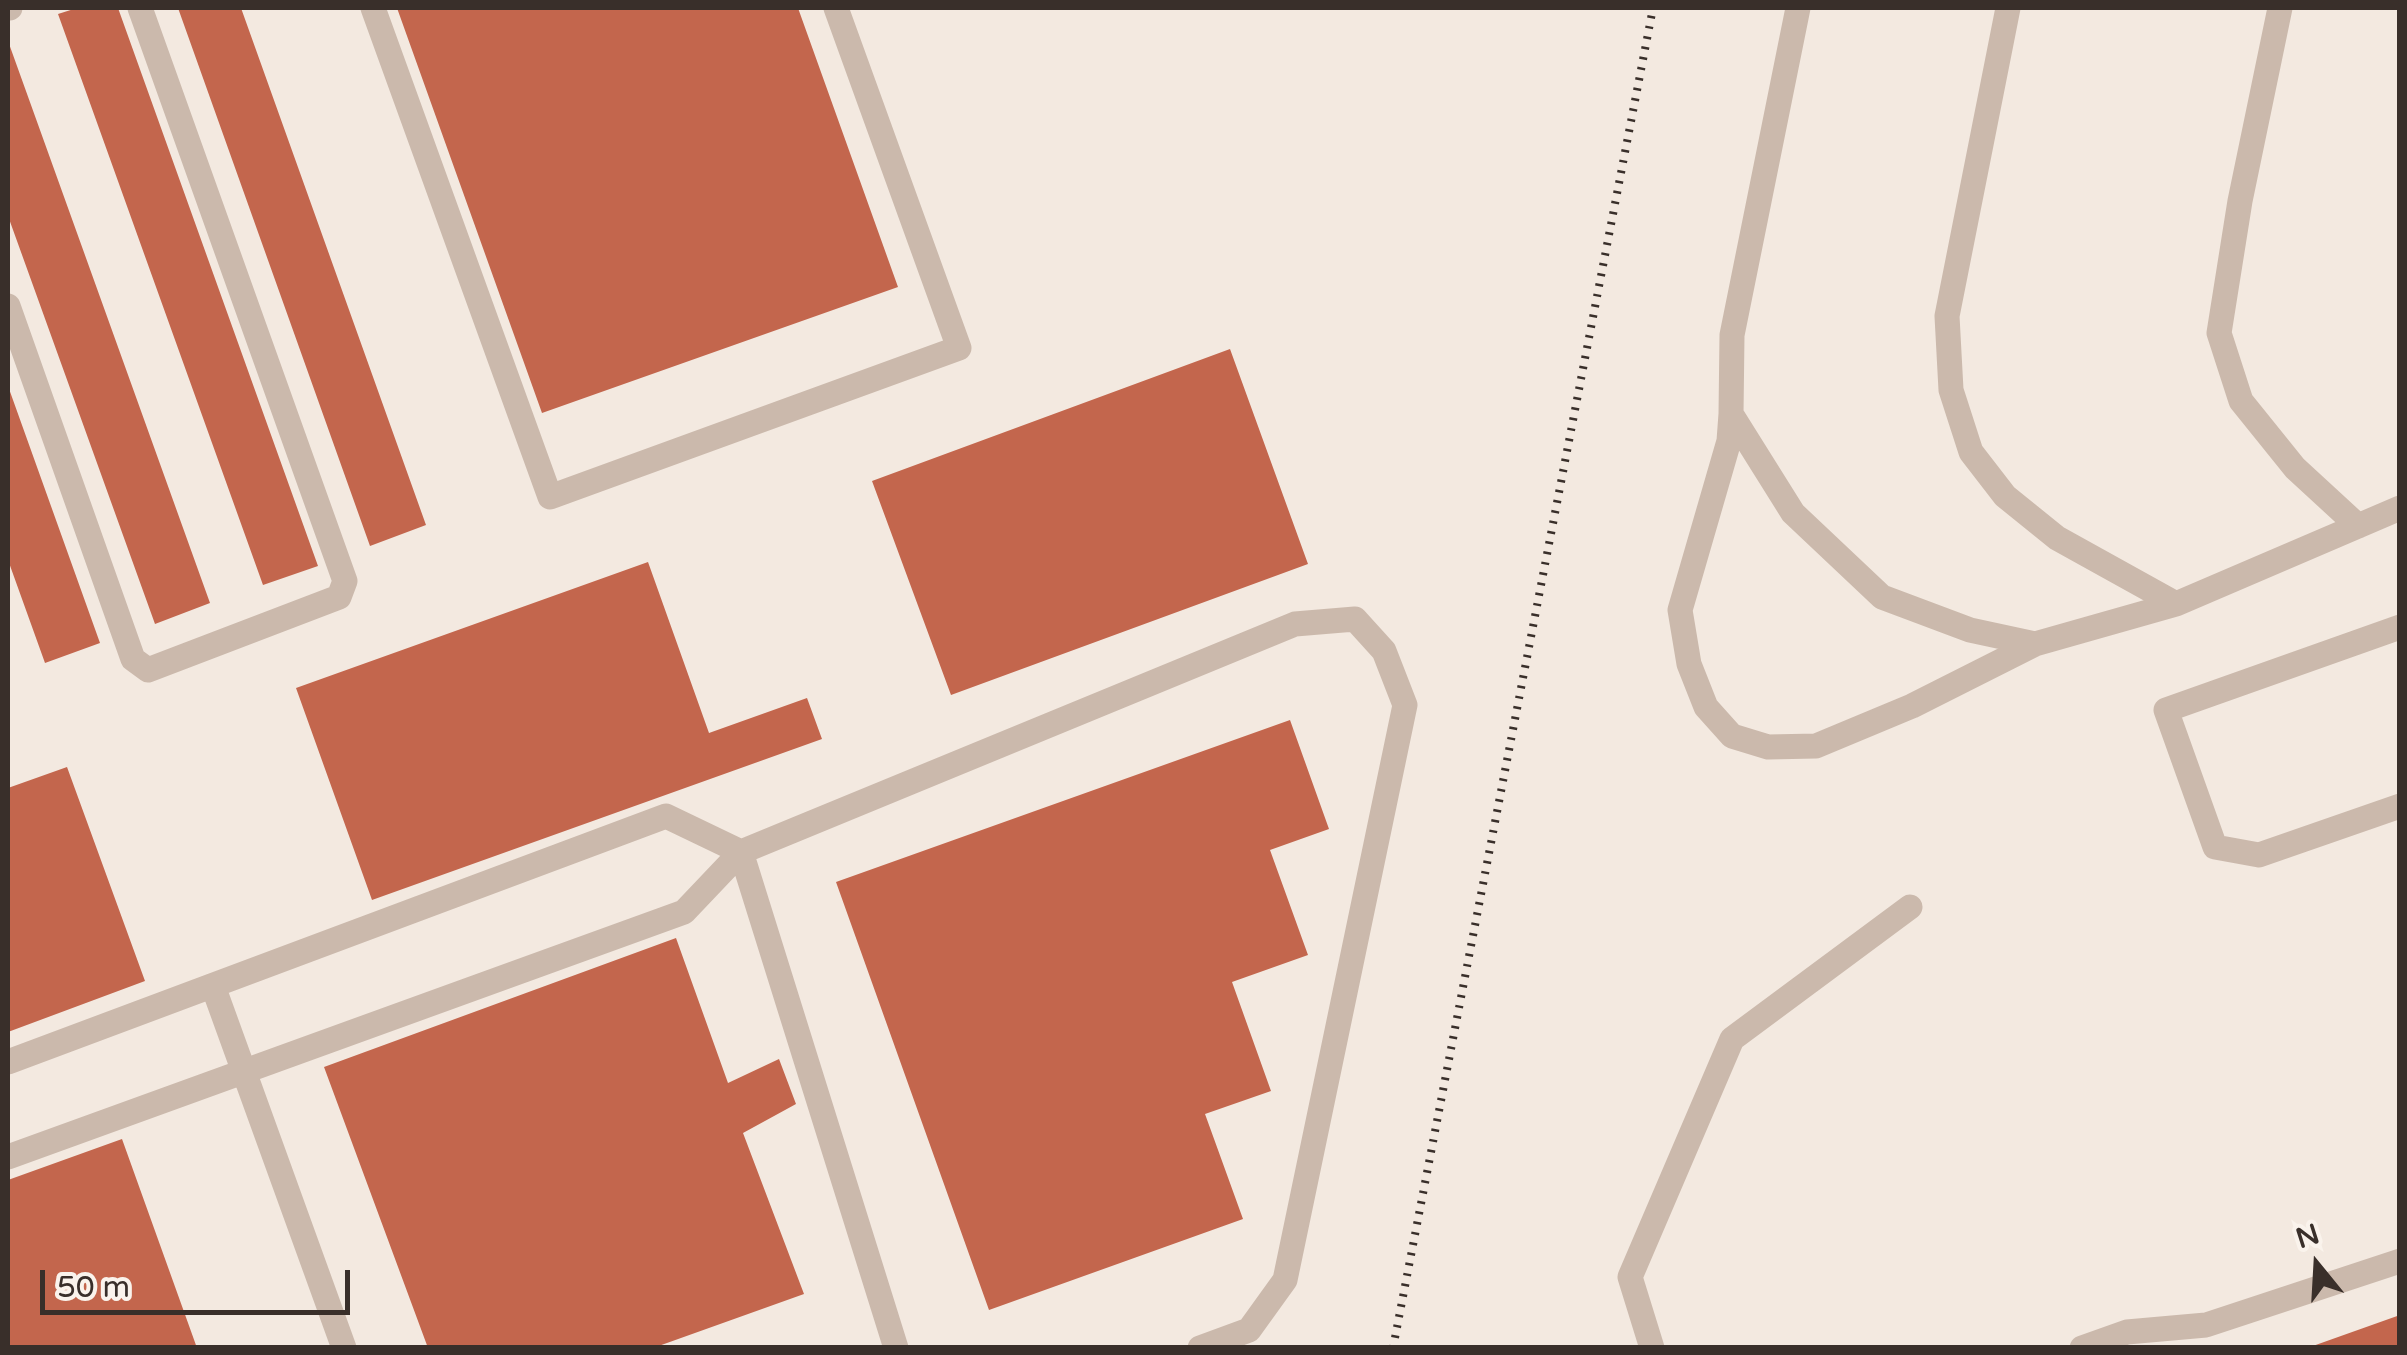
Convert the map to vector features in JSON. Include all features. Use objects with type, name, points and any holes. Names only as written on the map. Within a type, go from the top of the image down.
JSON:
[{"type":"lane","points":[[8,306],[133,660],[148,670],[339,597],[345,580],[140,8]]},
{"type":"lane","points":[[373,8],[550,497],[959,348],[836,8]]},
{"type":"lane","points":[[1798,8],[1732,335],[1729,442],[1680,610],[1689,664],[1706,707],[1732,736],[1768,747],[1816,746],[1912,706],[2035,644],[2176,604],[2400,508]]},
{"type":"lane","points":[[2008,8],[1947,316],[1950,390],[1971,452],[2006,496],[2057,538],[2176,604]]},
{"type":"lane","points":[[2280,8],[2240,202],[2219,333],[2241,401],[2296,468],[2358,526]]},
{"type":"lane","points":[[1731,414],[1792,514],[1882,597],[1970,630],[2035,644]]},
{"type":"lane","points":[[8,1157],[684,912],[740,852],[1295,624],[1356,619],[1384,650],[1405,705],[1285,1280],[1249,1330],[1200,1348]]},
{"type":"lane","points":[[2400,627],[2166,710],[2215,847],[2259,855],[2400,806]]},
{"type":"lane","points":[[8,1062],[666,816],[740,852],[896,1348]]},
{"type":"lane","points":[[1652,1348],[1630,1276],[1732,1039],[1910,907]]},
{"type":"lane","points":[[213,986],[344,1348]]},
{"type":"lane","points":[[2082,1348],[2128,1332],[2206,1325],[2400,1261]]},
{"type":"building","points":[[77,8],[118,8],[318,566],[263,585],[58,14]]},
{"type":"building","points":[[178,8],[241,8],[426,525],[370,546]]},
{"type":"building","points":[[397,8],[798,8],[898,287],[542,413]]},
{"type":"building","points":[[8,41],[210,603],[155,624],[8,216]]},
{"type":"building","points":[[1230,349],[1308,564],[951,695],[872,481]]},
{"type":"building","points":[[8,386],[100,643],[45,663],[8,560]]},
{"type":"building","points":[[648,562],[709,733],[807,698],[822,739],[372,900],[296,688]]},
{"type":"building","points":[[1290,720],[1329,829],[1270,850],[1308,955],[1232,982],[1271,1091],[1205,1114],[1243,1219],[989,1310],[836,882]]},
{"type":"building","points":[[67,767],[145,981],[8,1032],[8,788]]},
{"type":"building","points":[[676,938],[728,1083],[779,1059],[796,1104],[743,1133],[804,1294],[653,1348],[428,1348],[324,1067]]},
{"type":"building","points":[[122,1139],[197,1348],[8,1348],[8,1180]]},
{"type":"building","points":[[2400,1315],[2400,1348],[2310,1348],[2310,1347]]},
{"type":"railway","points":[[1393,1348],[1653,8]]}]
